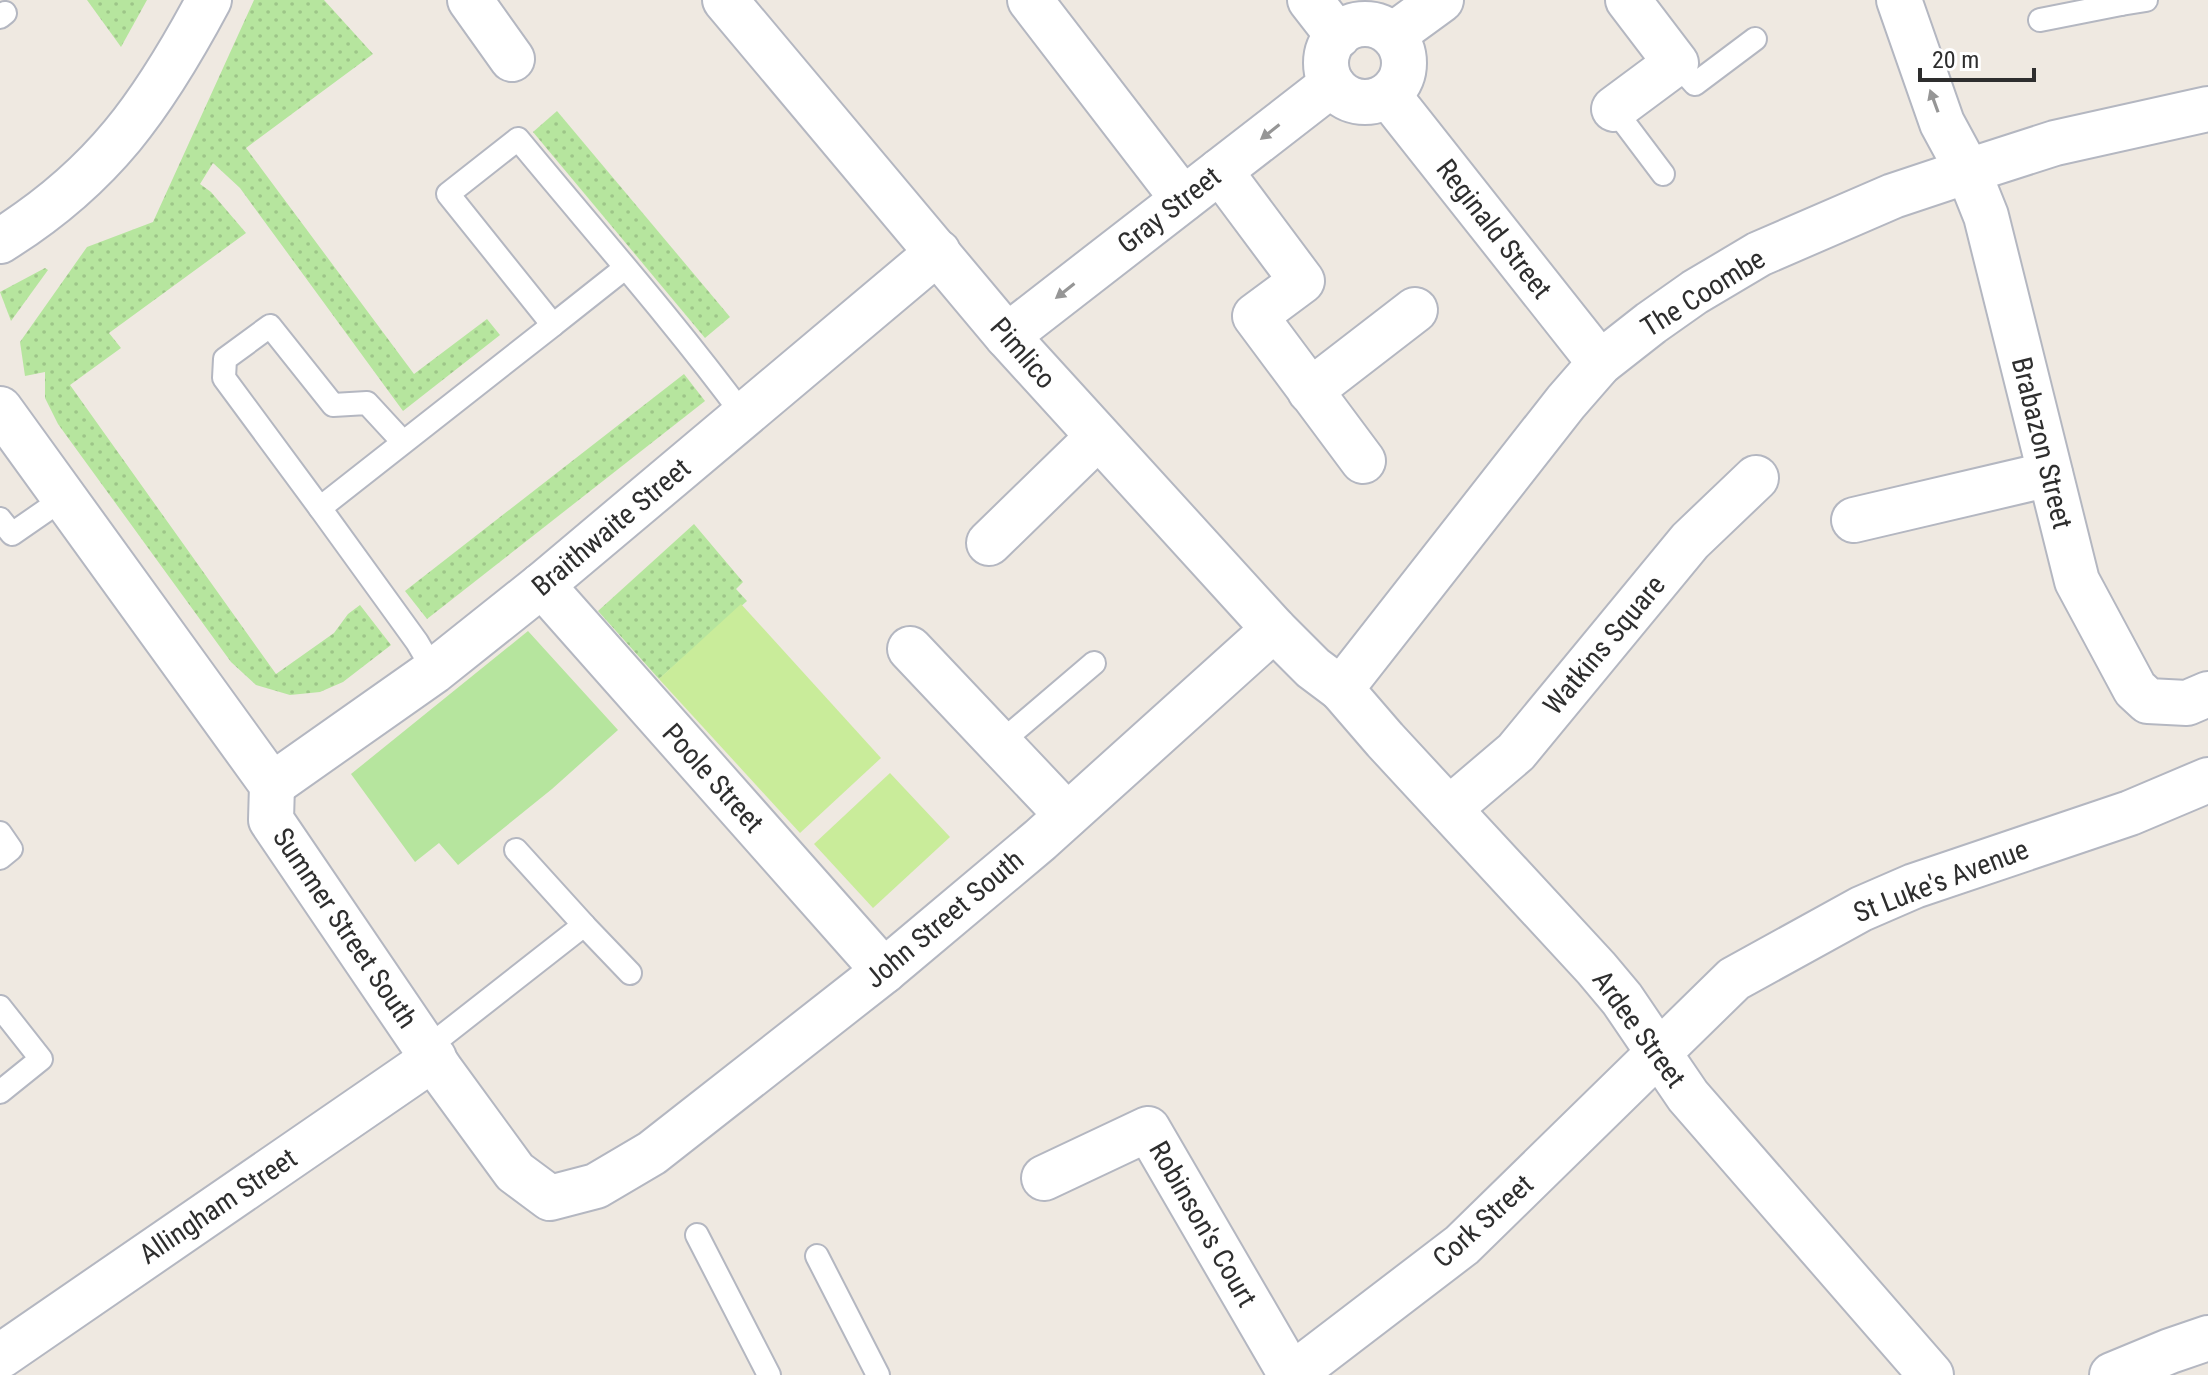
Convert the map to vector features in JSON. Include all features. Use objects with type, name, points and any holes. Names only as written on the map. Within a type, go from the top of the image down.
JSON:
[{"type":"street","points":[[0,241],[83,180],[127,133],[157,91],[209,0]]},
{"type":"street","points":[[470,0],[512,59]]},
{"type":"street","name":"Pimlico","points":[[725,0],[1007,336],[1274,629],[1313,668],[1341,689]]},
{"type":"street","points":[[1030,0],[1183,199]]},
{"type":"street","points":[[1310,0],[1338,36]]},
{"type":"street","points":[[1393,35],[1441,0]]},
{"type":"street","points":[[1614,109],[1676,63],[1628,0]]},
{"type":"street","name":"Brabazon Street","points":[[1899,0],[1942,123],[1968,171],[1986,216],[2077,581],[2135,689],[2148,701],[2187,703],[2208,694]]},
{"type":"street","points":[[1359,24],[1383,28],[1393,35],[1400,44],[1405,66],[1402,78],[1388,95],[1364,103],[1340,94],[1327,72],[1326,59],[1330,46],[1338,36],[1347,28],[1359,24]]},
{"type":"street","name":"Gray Street","points":[[1007,336],[1332,84]]},
{"type":"street","name":"Reginald Street","points":[[1388,95],[1600,363]]},
{"type":"street","name":"The Coombe","points":[[1341,689],[1600,363],[1695,292],[1759,254],[1893,196],[2055,143],[2208,109]]},
{"type":"street","points":[[1220,171],[1302,281],[1255,316],[1363,461]]},
{"type":"street","name":"Braithwaite Street","points":[[272,785],[434,671],[542,585],[938,252]]},
{"type":"street","points":[[1310,391],[1415,310]]},
{"type":"street","points":[[0,409],[272,785]]},
{"type":"street","points":[[989,543],[1098,437]]},
{"type":"street","points":[[1854,520],[2050,474]]},
{"type":"street","name":"Watkins Square","points":[[1449,809],[1516,752],[1690,541],[1756,478]]},
{"type":"street","name":"Poole Street","points":[[542,585],[884,971]]},
{"type":"street","name":"John Street South","points":[[596,1186],[652,1153],[884,971],[1067,815],[1274,629]]},
{"type":"street","points":[[910,649],[1067,815]]},
{"type":"street","name":"Ardee Street","points":[[1341,689],[1596,968],[1660,1052],[1688,1096],[1885,1343],[1931,1375]]},
{"type":"street","name":"St Luke's Avenue","points":[[1660,1052],[1734,979],[1861,909],[1914,886],[2140,809],[2208,780]]},
{"type":"street","name":"Summer Street South","points":[[272,785],[271,820],[515,1172],[550,1198],[596,1186]]},
{"type":"street","name":"Cork Street","points":[[1292,1375],[1462,1245],[1660,1052]]},
{"type":"street","name":"Allingham Street","points":[[2,1355],[430,1053]]},
{"type":"street","name":"Robinson's Court","points":[[1044,1178],[1148,1129],[1292,1375]]},
{"type":"street","points":[[2112,1375],[2208,1338]]},
{"type":"lane","points":[[2040,20],[2120,2],[2146,0]]},
{"type":"lane","points":[[1676,63],[1695,84],[1755,39]]},
{"type":"lane","points":[[1614,109],[1663,174]]},
{"type":"lane","points":[[553,325],[448,194],[518,139],[744,416]]},
{"type":"lane","points":[[320,508],[625,268]]},
{"type":"lane","points":[[403,442],[367,403],[333,405],[270,326],[225,359],[224,378],[417,642],[434,671]]},
{"type":"lane","points":[[0,519],[12,534],[64,498]]},
{"type":"lane","points":[[1000,743],[1094,663]]},
{"type":"lane","points":[[0,833],[11,849],[0,858]]},
{"type":"lane","points":[[516,850],[630,973]]},
{"type":"lane","points":[[430,1053],[584,925]]},
{"type":"lane","points":[[0,1007],[41,1059],[0,1092]]},
{"type":"lane","points":[[697,1235],[769,1375]]},
{"type":"lane","points":[[817,1256],[878,1375]]},
{"type":"green space","points":[[87,0],[147,0],[121,47]]},
{"type":"green space","points":[[254,0],[324,0],[373,54],[246,148],[414,374],[487,319],[500,335],[403,411],[240,188],[213,163],[200,184],[211,192],[246,233],[109,333],[121,348],[70,385],[276,674],[334,633],[348,614],[360,605],[391,645],[343,682],[320,692],[290,695],[256,685],[231,662],[58,424],[45,398],[45,372],[25,376],[20,342],[87,247],[153,222]]},
{"type":"green space","points":[[557,111],[730,317],[705,338],[533,132]]},
{"type":"green space","points":[[45,268],[48,270],[11,321],[0,292]]},
{"type":"green space","points":[[684,374],[705,401],[427,619],[405,591]]},
{"type":"green space","points":[[694,524],[743,582],[736,589],[747,601],[659,679],[598,611]]},
{"type":"green space","points":[[741,604],[881,758],[800,833],[659,679]]},
{"type":"green space","points":[[528,631],[618,730],[552,789],[458,865],[439,843],[415,862],[351,774]]},
{"type":"green space","points":[[890,773],[950,837],[873,908],[814,844]]}]
